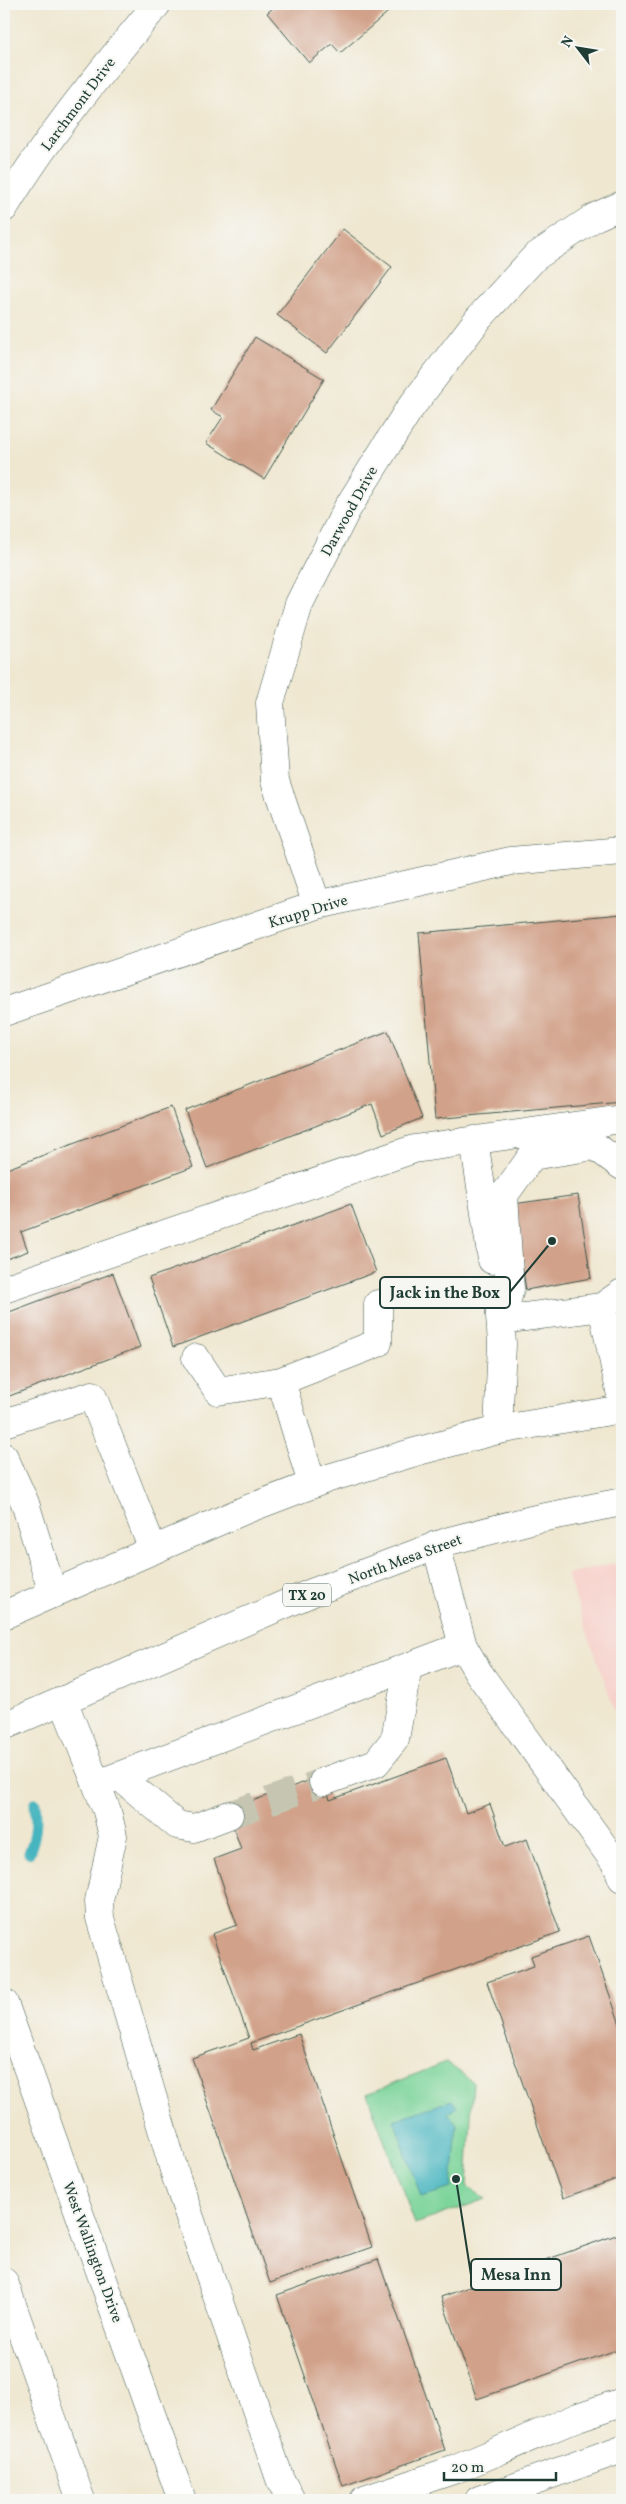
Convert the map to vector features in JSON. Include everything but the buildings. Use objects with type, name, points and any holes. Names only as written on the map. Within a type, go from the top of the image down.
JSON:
[{"type":"street","name":"Larchmont Drive","points":[[4,208],[22,179],[93,82],[158,4]]},
{"type":"street","name":"Darwood Drive","points":[[317,905],[275,781],[270,703],[299,604],[347,509],[408,411],[479,318],[535,257],[596,217],[622,205]]},
{"type":"street","name":"Krupp Drive","points":[[4,1012],[317,905],[511,861],[622,851]]},
{"type":"street","points":[[4,1289],[414,1148],[622,1119]]},
{"type":"street","points":[[474,1140],[501,1320],[498,1430]]},
{"type":"street","points":[[501,1320],[510,1289],[504,1195],[532,1156],[595,1146],[622,1166]]},
{"type":"street","points":[[501,1320],[612,1300],[622,1400]]},
{"type":"street","points":[[196,1358],[218,1391],[281,1381],[378,1343],[378,1304]]},
{"type":"street","points":[[281,1381],[312,1484]]},
{"type":"street","points":[[4,1423],[92,1395],[153,1550]]},
{"type":"street","points":[[4,1615],[245,1510],[312,1484],[414,1452],[498,1430],[622,1409]]},
{"type":"street","points":[[4,1457],[25,1503],[54,1594]]},
{"type":"street","name":"North Mesa Street","points":[[4,1726],[311,1593],[436,1545],[531,1520],[622,1502]]},
{"type":"street","points":[[436,1545],[463,1646],[478,1672],[617,1865],[622,1878]]},
{"type":"street","points":[[108,1780],[463,1646]]},
{"type":"street","points":[[323,1782],[376,1764],[395,1739],[408,1667]]},
{"type":"street","points":[[63,1700],[108,1780],[177,1825],[194,1828],[229,1816]]},
{"type":"street","points":[[108,1780],[107,1811],[113,1836],[100,1901],[100,1918],[176,2178],[280,2479],[291,2500]]},
{"type":"street","name":"West Wallington Drive","points":[[5,2011],[182,2500]]},
{"type":"street","points":[[4,2282],[81,2500]]},
{"type":"street","points":[[364,2500],[456,2469],[578,2417],[622,2402]]},
{"type":"street","points":[[479,2500],[622,2449]]},
{"type":"shaded area","points":[[611,1564],[622,1564],[622,1731],[567,1574]]},
{"type":"green space","points":[[446,2062],[473,2082],[467,2186],[486,2199],[415,2224],[367,2094]]},
{"type":"water","points":[[452,2100],[457,2107],[448,2113],[457,2124],[452,2188],[421,2197],[394,2120]]},
{"type":"waterway","points":[[29,1853],[35,1829],[35,1803]]},
{"type":"tunnel","points":[[229,1815],[323,1782]]},
{"type":"place","name":"Jack in the Box","points":[[552,1241]]},
{"type":"place","name":"Mesa Inn","points":[[456,2179]]}]
